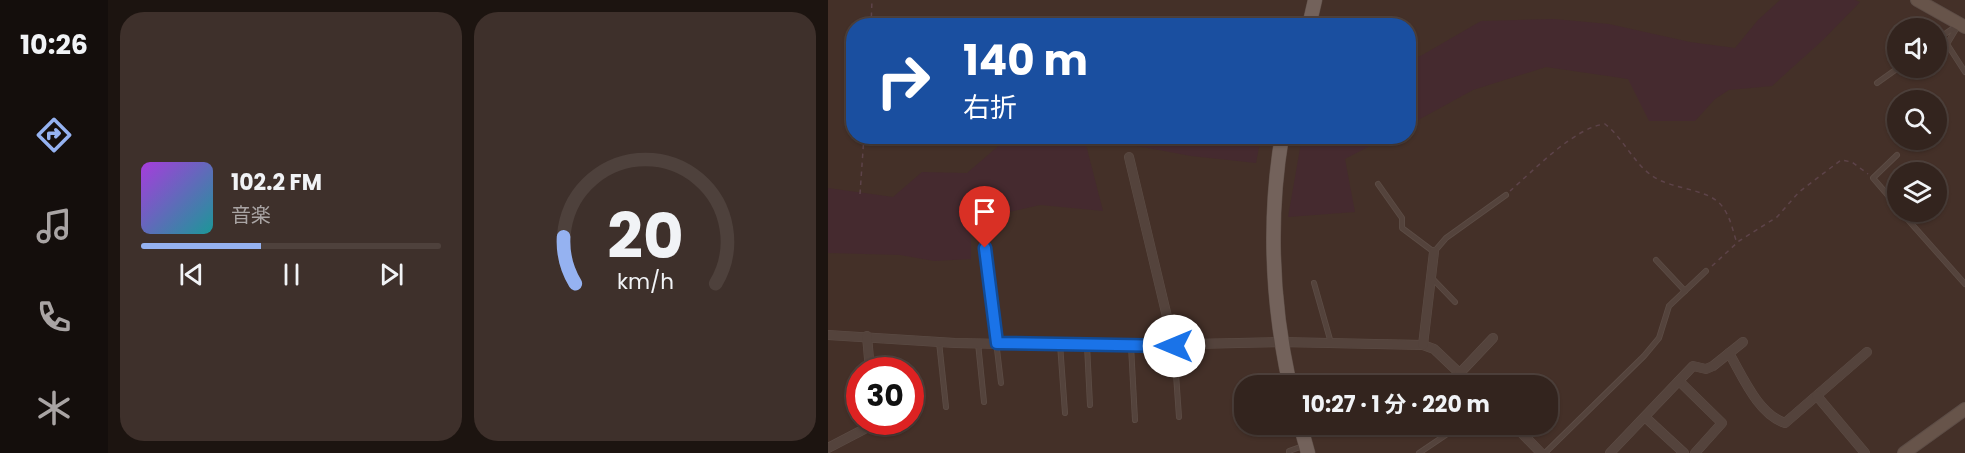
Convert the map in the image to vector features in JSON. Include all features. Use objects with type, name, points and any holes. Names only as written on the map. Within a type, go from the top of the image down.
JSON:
[{"type":"main road","points":[[1311,18],[1315,0]]},
{"type":"main road","points":[[1281,144],[1276,185],[1275,285],[1281,342],[1288,375]]},
{"type":"street","points":[[1917,0],[1963,24]]},
{"type":"street","points":[[1129,157],[1174,346]]},
{"type":"street","points":[[1422,345],[1434,252]]},
{"type":"street","points":[[828,334],[939,342],[1131,346],[1281,342],[1422,345],[1434,349],[1460,373],[1493,338]]},
{"type":"street","points":[[867,336],[869,357]]},
{"type":"street","points":[[1610,453],[1694,366],[1706,369],[1713,366],[1743,342]]},
{"type":"street","points":[[1729,353],[1757,400],[1777,420],[1785,423],[1868,352]]},
{"type":"street","points":[[1679,381],[1722,423],[1695,453]]},
{"type":"street","points":[[1817,396],[1865,453]]},
{"type":"street","points":[[1904,453],[1963,409]]},
{"type":"street","points":[[1645,417],[1684,453]]},
{"type":"street","points":[[828,448],[853,435]]},
{"type":"street","points":[[1524,435],[1543,453]]},
{"type":"lane","points":[[1947,33],[1963,24]]},
{"type":"lane","points":[[1963,24],[1947,44],[1965,72]]},
{"type":"lane","points":[[1876,83],[1887,76]]},
{"type":"lane","points":[[1887,194],[1873,178],[1897,155]]},
{"type":"lane","points":[[1378,184],[1402,218],[1402,228],[1434,252],[1446,238],[1506,195]]},
{"type":"lane","points":[[1911,222],[1965,284]]},
{"type":"lane","points":[[985,248],[1001,383]]},
{"type":"lane","points":[[1656,261],[1685,291]]},
{"type":"lane","points":[[1543,453],[1644,356],[1659,338],[1669,306],[1706,271]]},
{"type":"lane","points":[[1431,277],[1455,302]]},
{"type":"lane","points":[[1314,283],[1331,343]]},
{"type":"lane","points":[[939,342],[946,407]]},
{"type":"lane","points":[[978,343],[984,402]]},
{"type":"lane","points":[[1060,344],[1065,413]]},
{"type":"lane","points":[[1087,345],[1090,405]]},
{"type":"lane","points":[[1131,346],[1135,420]]},
{"type":"lane","points":[[1174,346],[1179,417]]},
{"type":"lane","points":[[1419,453],[1446,435]]},
{"type":"lane","points":[[1289,453],[1289,451],[1307,449]]},
{"type":"path","points":[[871,18],[872,0]]},
{"type":"path","points":[[1506,195],[1572,138],[1594,125],[1605,123],[1615,132],[1648,174],[1664,184],[1714,197],[1723,207],[1730,221],[1737,243]]},
{"type":"path","points":[[860,194],[863,144]]},
{"type":"path","points":[[1706,271],[1737,243],[1777,217],[1799,192],[1841,160],[1852,162],[1873,178]]},
{"type":"shaded area","points":[[1780,0],[1855,0],[1860,2],[1823,40],[1772,86],[1729,90],[1715,99],[1695,121],[1649,121],[1628,79],[1546,67],[1473,90],[1416,121],[1416,59],[1481,21],[1554,19],[1609,24],[1690,42],[1735,48],[1758,20]]},
{"type":"shaded area","points":[[1001,144],[1086,144],[1103,211],[1040,205],[971,221],[971,259],[934,261],[900,255],[828,253],[828,188],[893,197],[922,172],[967,173]]},
{"type":"shaded area","points":[[1127,144],[1260,144],[1256,163],[1191,156]]},
{"type":"shaded area","points":[[1301,144],[1374,144],[1345,159],[1355,212],[1288,217]]},
{"type":"route","points":[[985,248],[997,343],[1174,346]]}]
